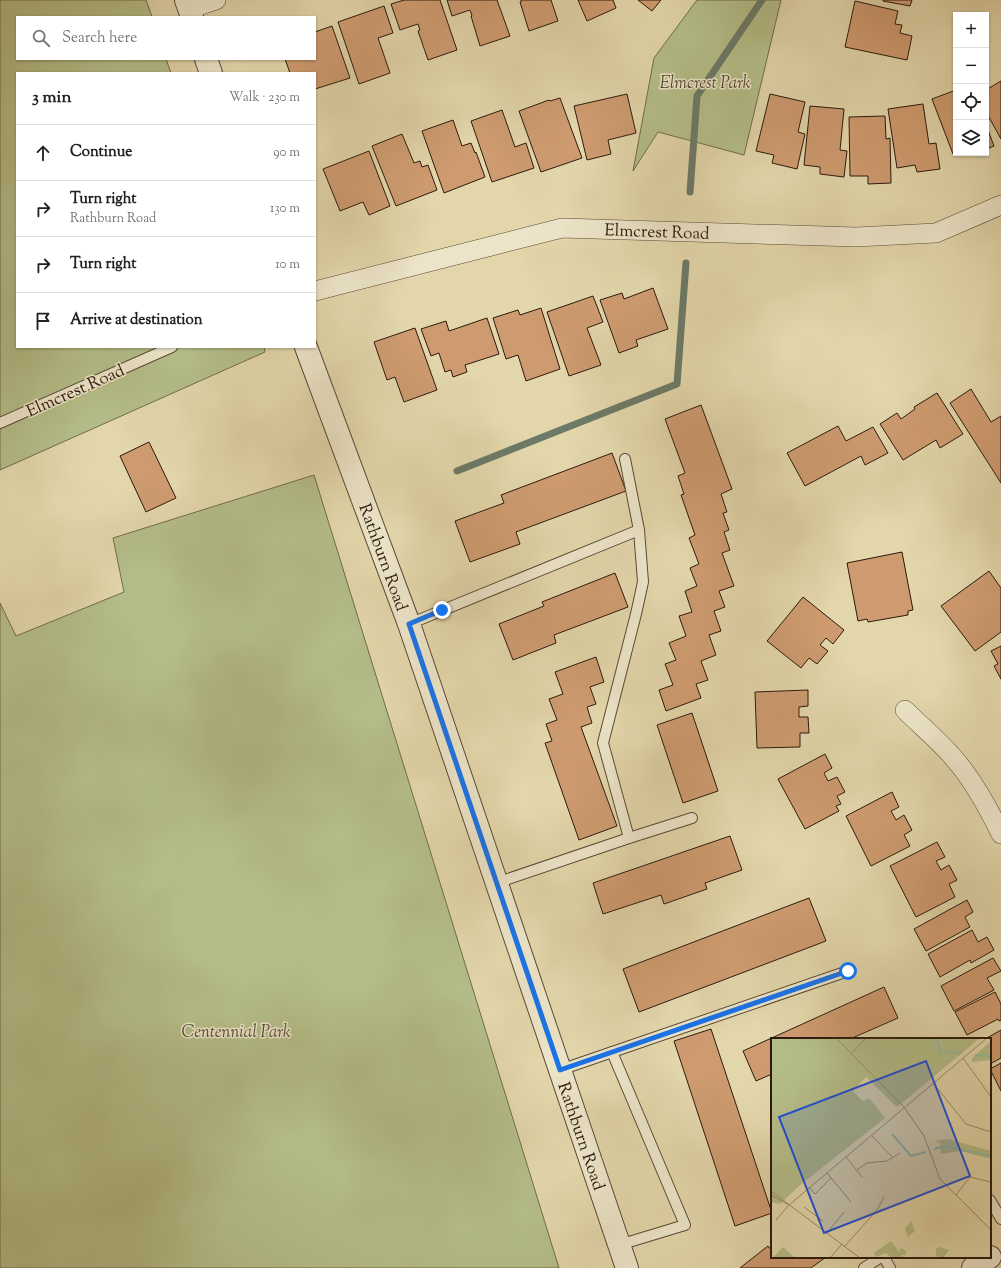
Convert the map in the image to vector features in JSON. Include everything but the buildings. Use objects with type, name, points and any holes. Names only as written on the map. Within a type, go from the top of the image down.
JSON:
[{"type":"street","points":[[189,9],[216,0]]},
{"type":"street","points":[[206,60],[211,72]]},
{"type":"street","name":"Elmcrest Road","points":[[316,292],[562,228],[856,237],[936,233],[1001,205]]},
{"type":"street","name":"Rathburn Road","points":[[306,348],[409,624],[627,1268]]},
{"type":"street","points":[[905,710],[951,755],[969,778],[986,804],[1001,834]]},
{"type":"street","points":[[991,1256],[1001,1250]]},
{"type":"street","points":[[973,1268],[988,1258]]},
{"type":"lane","name":"Elmcrest Road","points":[[0,423],[170,348]]},
{"type":"lane","points":[[625,459],[640,530],[642,582],[636,614],[603,743],[629,838]]},
{"type":"lane","points":[[409,624],[640,530]]},
{"type":"lane","points":[[496,883],[692,818]]},
{"type":"lane","points":[[560,1070],[848,971]]},
{"type":"lane","points":[[612,1052],[685,1225],[619,1245]]},
{"type":"lane","points":[[991,1202],[1001,1219]]},
{"type":"lane","points":[[864,1268],[879,1258]]},
{"type":"lane","points":[[885,1258],[890,1268]]},
{"type":"green space","points":[[0,0],[146,0],[152,16],[16,16],[16,60],[166,60],[171,72],[16,72],[16,348],[264,348],[265,352],[0,470]]},
{"type":"green space","name":"Elmcrest Park","points":[[697,0],[781,0],[744,155],[658,132],[633,171],[654,58]]},
{"type":"green space","name":"Centennial Park","points":[[314,475],[559,1268],[0,1268],[0,603],[16,636],[124,592],[113,538]]},
{"type":"waterway","points":[[690,192],[697,96],[762,0]]},
{"type":"waterway","points":[[457,471],[677,384],[686,263]]},
{"type":"route","points":[[442,610],[409,624],[560,1070],[848,971]]}]
